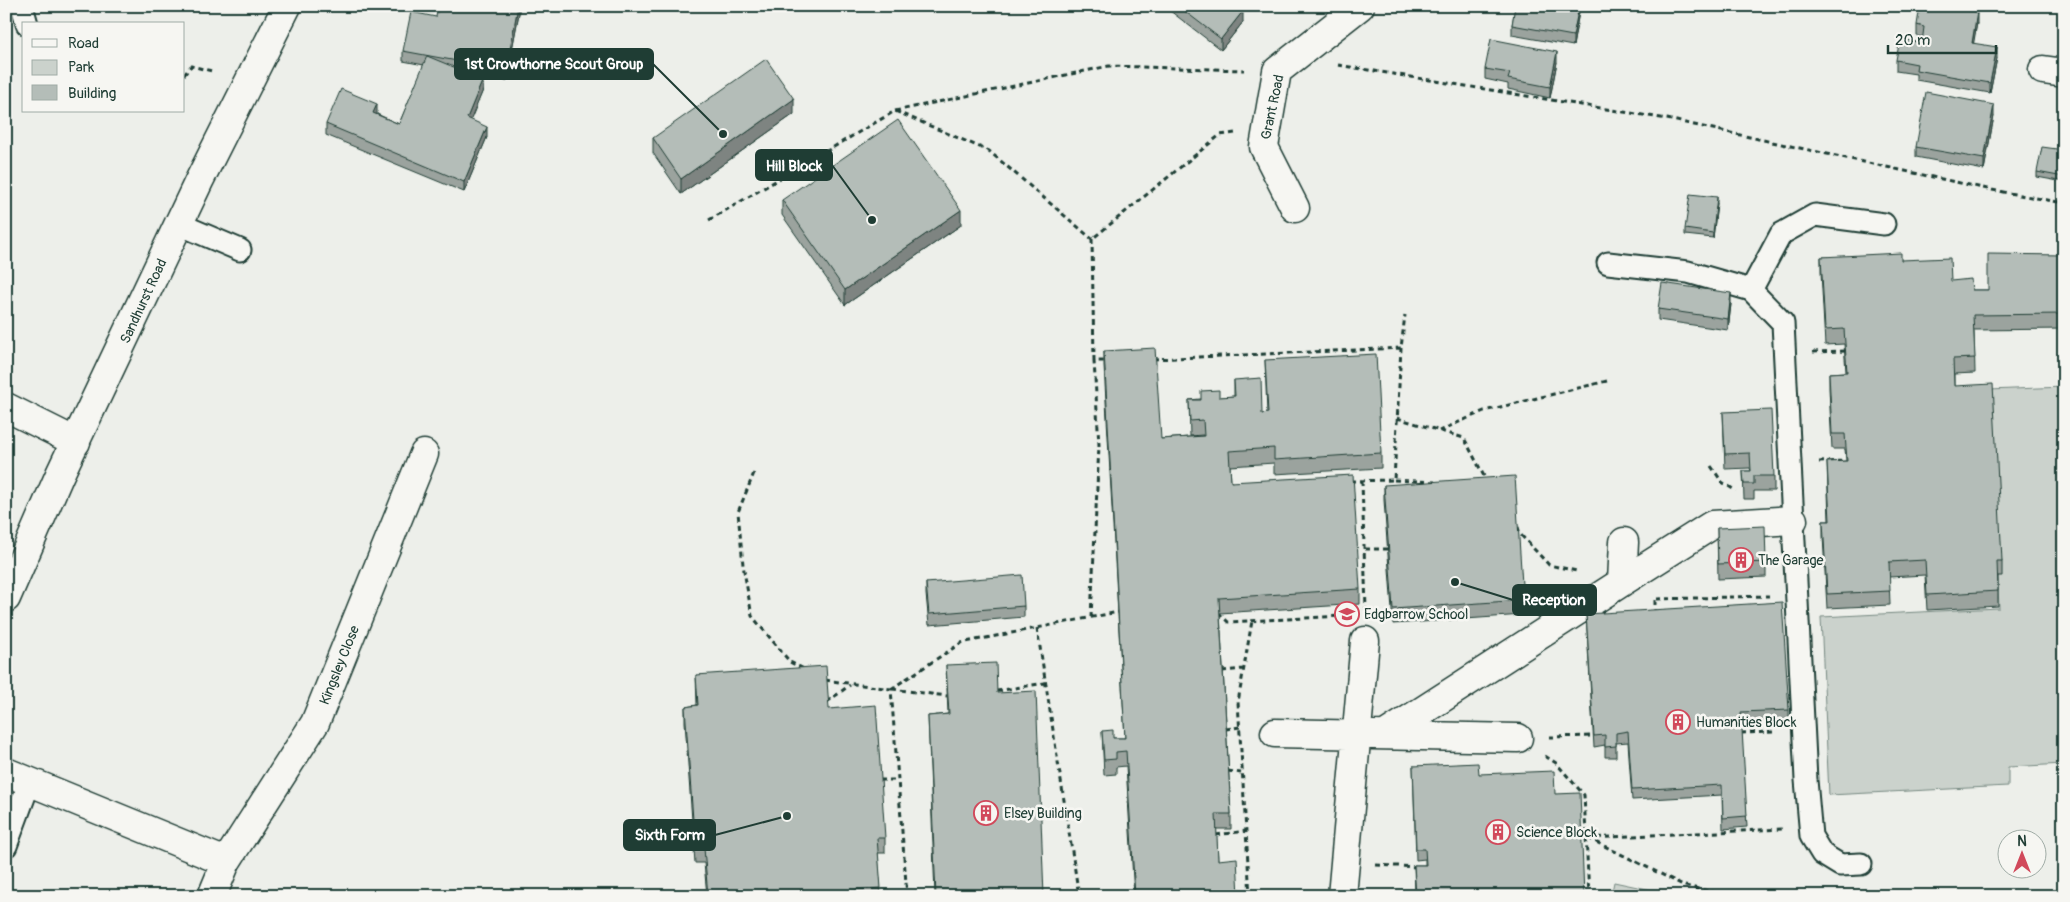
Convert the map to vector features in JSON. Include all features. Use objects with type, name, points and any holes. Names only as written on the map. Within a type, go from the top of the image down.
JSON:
[{"type":"street","name":"Sandhurst Road","points":[[6,598],[76,442],[179,224],[287,6]]},
{"type":"street","name":"Grant Road","points":[[1295,208],[1264,147],[1266,129],[1285,64],[1360,6]]},
{"type":"street","points":[[6,407],[76,442]]},
{"type":"street","name":"Kingsley Close","points":[[212,896],[226,862],[315,723],[424,454]]},
{"type":"street","points":[[1385,735],[1712,525],[1793,520]]},
{"type":"street","points":[[1622,582],[1624,542]]},
{"type":"street","points":[[1342,896],[1358,735],[1365,628]]},
{"type":"street","points":[[1275,734],[1518,738]]},
{"type":"street","points":[[18,776],[226,862]]},
{"type":"lane","points":[[22,6],[26,22]]},
{"type":"lane","points":[[1751,290],[1782,234],[1815,216],[1884,224]]},
{"type":"lane","points":[[179,224],[240,250]]},
{"type":"lane","points":[[1608,263],[1688,272],[1751,290],[1783,323],[1806,780],[1811,836],[1822,854],[1840,865],[1861,864]]},
{"type":"lane","points":[[6,846],[18,776]]},
{"type":"path","points":[[709,220],[895,111],[1109,66],[1285,64],[1667,119],[1992,190],[2064,203]]},
{"type":"path","points":[[185,74],[192,66],[212,71]]},
{"type":"path","points":[[895,111],[990,152],[1092,239],[1094,361],[1099,445],[1090,618]]},
{"type":"path","points":[[1092,239],[1220,135],[1266,129]]},
{"type":"path","points":[[1394,480],[1401,348],[1405,315]]},
{"type":"path","points":[[1143,359],[1401,348]]},
{"type":"path","points":[[1322,352],[1325,358]]},
{"type":"path","points":[[1094,361],[1114,361]]},
{"type":"path","points":[[1439,431],[1484,411],[1607,381]]},
{"type":"path","points":[[1397,418],[1464,438],[1488,484],[1478,484]]},
{"type":"path","points":[[754,473],[738,512],[743,565],[752,616],[790,662],[811,673]]},
{"type":"path","points":[[1343,482],[1394,480],[1438,482]]},
{"type":"path","points":[[1362,481],[1365,549],[1365,628]]},
{"type":"path","points":[[1426,490],[1428,482]]},
{"type":"path","points":[[1517,526],[1520,534],[1548,565],[1622,582],[1655,600],[1797,595]]},
{"type":"path","points":[[1365,549],[1388,549]]},
{"type":"path","points":[[1655,600],[1655,620]]},
{"type":"path","points":[[891,689],[961,643],[1118,612]]},
{"type":"path","points":[[1219,613],[1228,622],[1347,616]]},
{"type":"path","points":[[1250,896],[1238,702],[1252,621]]},
{"type":"path","points":[[1037,628],[1080,896]]},
{"type":"path","points":[[1222,671],[1243,670]]},
{"type":"path","points":[[819,677],[826,681],[947,696]]},
{"type":"path","points":[[997,691],[1046,683]]},
{"type":"path","points":[[827,702],[850,684]]},
{"type":"path","points":[[891,689],[907,896]]},
{"type":"path","points":[[1226,729],[1239,727]]},
{"type":"path","points":[[1518,738],[1593,736]]},
{"type":"path","points":[[1518,738],[1556,763],[1584,795],[1588,838],[1589,896]]},
{"type":"path","points":[[1228,771],[1242,773]]},
{"type":"path","points":[[880,780],[898,780]]},
{"type":"path","points":[[1588,838],[1810,827]]},
{"type":"path","points":[[1216,835],[1246,831]]},
{"type":"path","points":[[1588,838],[1685,886],[1732,896]]},
{"type":"path","points":[[1345,864],[1425,867]]},
{"type":"green space","points":[[2064,387],[2064,764],[2008,767],[2008,786],[1829,795],[1821,617],[1999,608],[1989,390]]},
{"type":"green space","points":[[1614,882],[1680,896],[1611,896]]},
{"type":"building","points":[[438,6],[518,6],[506,70],[403,51],[411,12],[436,17]]},
{"type":"building","points":[[1178,6],[1236,6],[1243,11],[1221,39]]},
{"type":"building","points":[[1515,6],[1579,6],[1573,36],[1512,25]]},
{"type":"building","points":[[1920,6],[1941,6],[1977,12],[1972,43],[1997,47],[1990,83],[1916,70],[1917,64],[1896,60],[1900,39],[1922,43],[1924,27],[1917,25]]},
{"type":"building","points":[[1491,39],[1557,52],[1550,87],[1508,79],[1510,73],[1485,69]]},
{"type":"building","points":[[427,56],[483,79],[467,118],[487,127],[464,182],[326,124],[341,89],[377,104],[373,113],[399,124]]},
{"type":"building","points":[[766,59],[794,99],[681,179],[653,138]]},
{"type":"building","points":[[1926,92],[1994,105],[1984,159],[1916,147]]},
{"type":"building","points":[[898,120],[961,210],[845,290],[782,200]]},
{"type":"building","points":[[2042,147],[2064,150],[2064,177],[2037,172]]},
{"type":"building","points":[[1690,194],[1717,197],[1713,233],[1685,229]]},
{"type":"building","points":[[1901,253],[1901,260],[1950,258],[1951,281],[1971,279],[1972,290],[1988,290],[1988,254],[2064,255],[2064,314],[1973,315],[1975,358],[1953,359],[1954,386],[1993,384],[2002,561],[1997,561],[1998,591],[1927,595],[1925,560],[1889,562],[1890,591],[1827,594],[1823,521],[1830,521],[1827,462],[1847,461],[1845,434],[1832,434],[1829,373],[1847,372],[1844,329],[1825,330],[1821,257]]},
{"type":"building","points":[[1662,283],[1731,293],[1728,319],[1658,309]]},
{"type":"building","points":[[1155,348],[1161,439],[1204,436],[1203,420],[1190,421],[1189,400],[1201,400],[1201,391],[1219,390],[1219,397],[1235,396],[1234,380],[1261,378],[1262,414],[1268,413],[1265,360],[1376,354],[1381,453],[1274,460],[1274,448],[1229,451],[1231,482],[1353,475],[1360,589],[1219,598],[1231,814],[1216,814],[1218,860],[1237,858],[1239,896],[1135,896],[1126,751],[1116,752],[1116,759],[1104,760],[1102,731],[1113,730],[1113,738],[1125,738],[1104,351]]},
{"type":"building","points":[[1771,410],[1774,476],[1754,476],[1754,484],[1744,484],[1743,471],[1751,471],[1750,453],[1725,454],[1723,412]]},
{"type":"building","points":[[1515,476],[1523,600],[1393,609],[1384,485]]},
{"type":"building","points":[[1765,526],[1766,562],[1718,564],[1717,528]]},
{"type":"building","points":[[1022,575],[1024,606],[929,614],[926,583]]},
{"type":"building","name":"Humanities Block","points":[[1782,602],[1789,710],[1741,712],[1747,816],[1723,818],[1722,785],[1632,790],[1628,731],[1616,733],[1616,746],[1605,747],[1605,735],[1594,736],[1586,614]]},
{"type":"building","name":"Elsey Building","points":[[996,663],[997,693],[1036,691],[1044,896],[936,896],[928,716],[949,714],[946,665]]},
{"type":"building","points":[[826,666],[829,709],[876,705],[885,838],[877,838],[881,888],[775,896],[708,896],[704,848],[695,848],[685,707],[698,705],[696,675]]},
{"type":"building","name":"Science Block","points":[[1478,763],[1479,774],[1554,771],[1555,794],[1580,793],[1584,896],[1416,896],[1414,865],[1426,865],[1425,849],[1416,849],[1413,766]]},
{"type":"place","name":"1st Crowthorne Scout Group","points":[[723,134]]},
{"type":"place","name":"Hill Block","points":[[872,220]]},
{"type":"place","name":"The Garage","points":[[1741,560]]},
{"type":"place","name":"Reception","points":[[1455,582]]},
{"type":"place","name":"Edgbarrow School","points":[[1347,614]]},
{"type":"place","name":"Humanities Block","points":[[1678,722]]},
{"type":"place","name":"Elsey Building","points":[[986,813]]},
{"type":"place","name":"Sixth Form","points":[[787,816]]},
{"type":"place","name":"Science Block","points":[[1498,832]]}]
